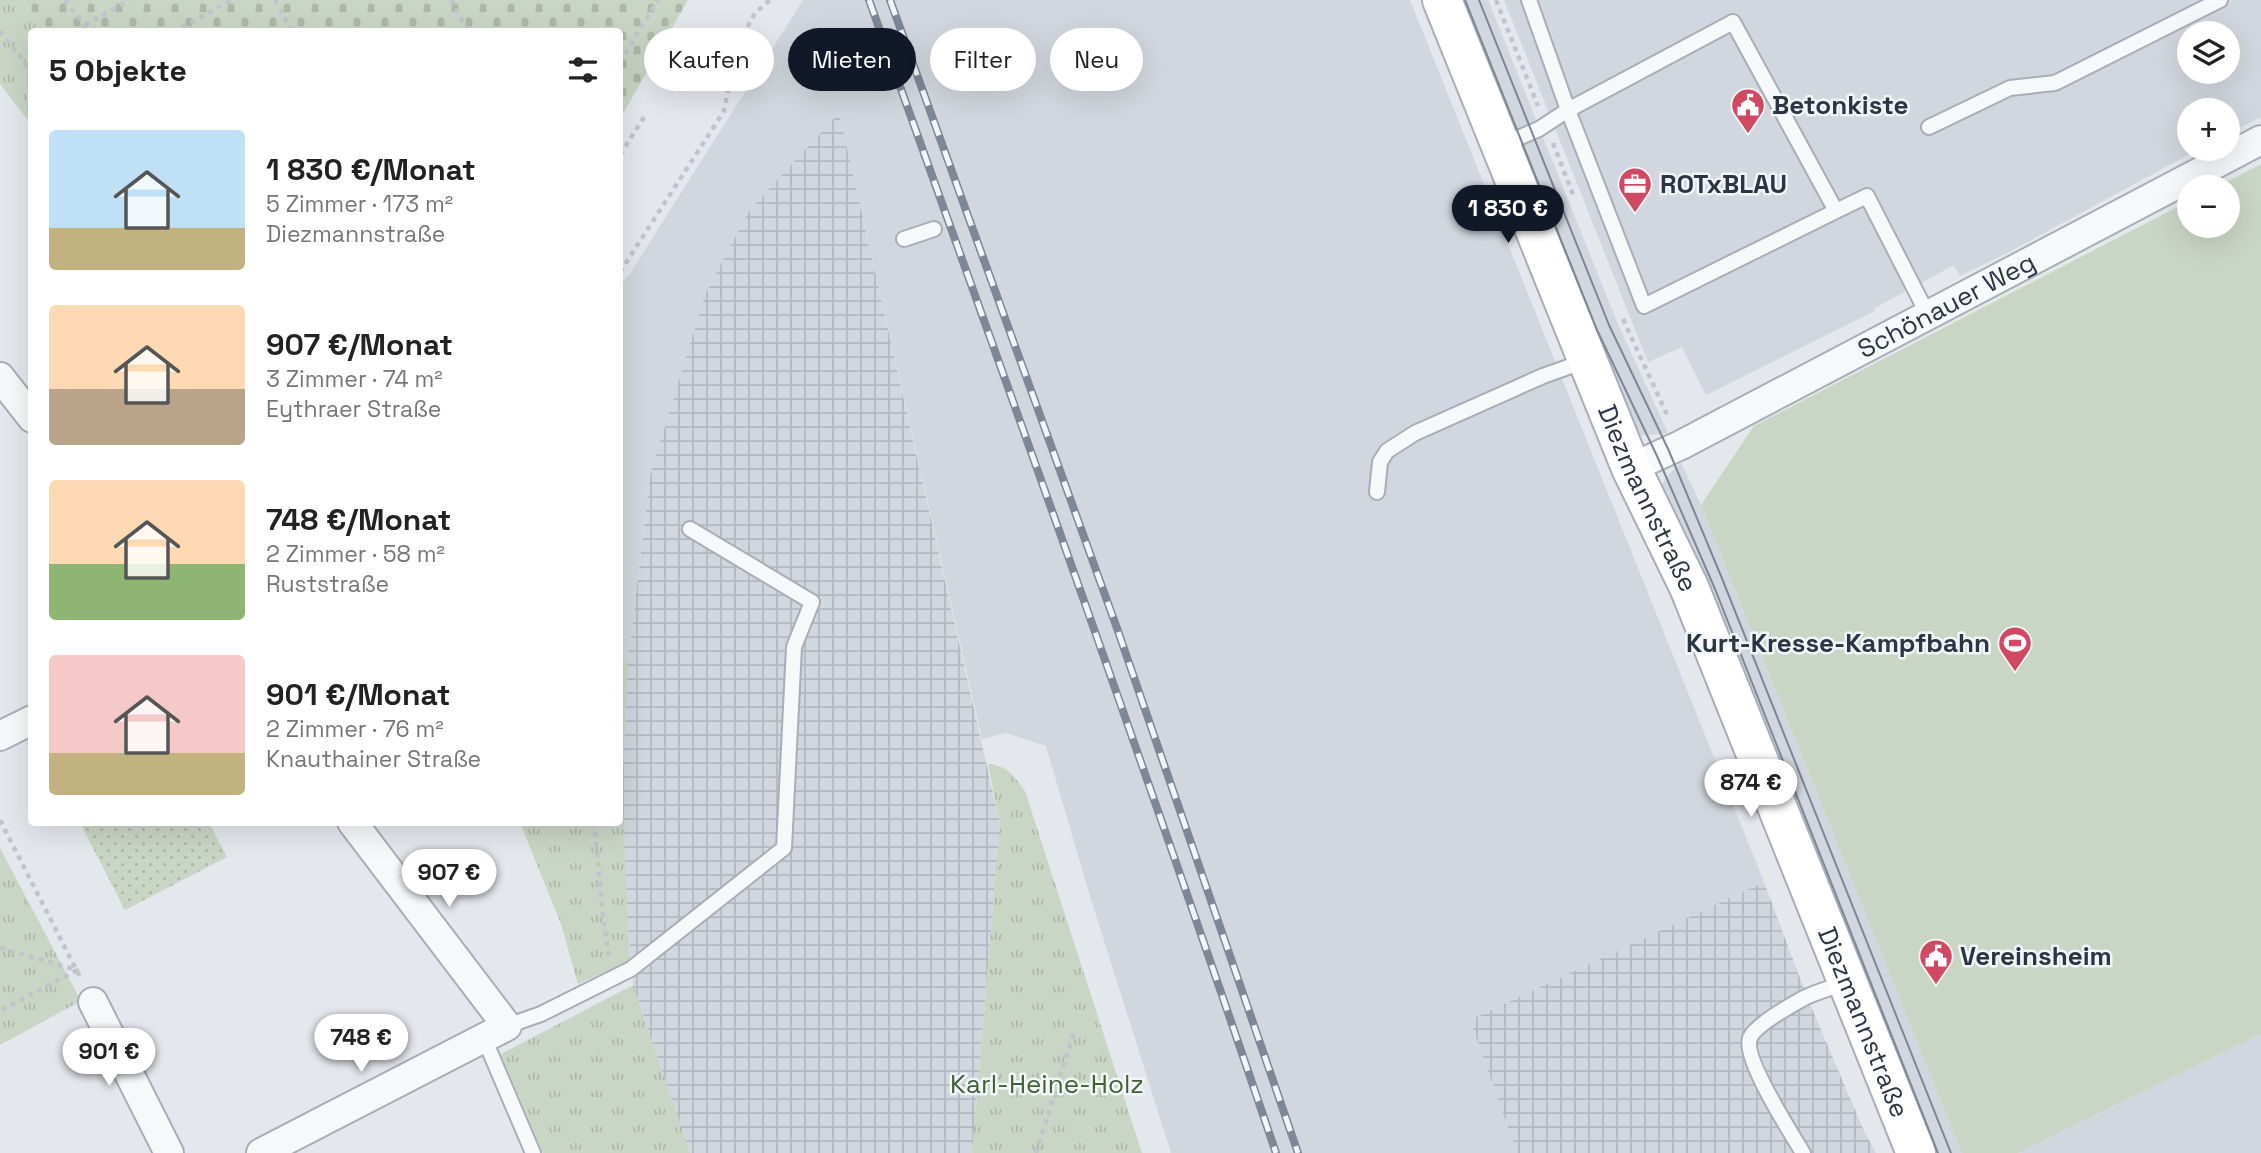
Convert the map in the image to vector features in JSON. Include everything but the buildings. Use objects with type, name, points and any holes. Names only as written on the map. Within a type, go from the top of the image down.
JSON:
[{"type":"street","name":"Diezmannstraße","points":[[1442,0],[1631,468],[1689,587],[1916,1153]]},
{"type":"street","name":"Schönauer Weg","points":[[1631,468],[1681,445],[2261,140]]},
{"type":"street","points":[[0,377],[28,413]]},
{"type":"street","points":[[0,736],[28,722]]},
{"type":"street","points":[[261,1153],[495,1032],[355,826]]},
{"type":"street","points":[[93,1002],[169,1153]]},
{"type":"lane","points":[[1529,0],[1568,110],[1644,306],[1867,195],[1928,315]]},
{"type":"lane","points":[[1929,127],[2010,88],[2055,83],[2220,0]]},
{"type":"lane","points":[[1500,146],[1539,129],[1568,110],[1733,22],[1836,211]]},
{"type":"lane","points":[[904,239],[934,229]]},
{"type":"lane","points":[[1377,492],[1380,462],[1387,451],[1415,433],[1543,376],[1587,361]]},
{"type":"lane","points":[[533,1153],[495,1032],[541,1014],[631,969],[784,848],[794,646],[812,602],[690,529]]},
{"type":"lane","points":[[1803,1153],[1769,1097],[1748,1047],[1750,1037],[1756,1028],[1807,997],[1848,982]]},
{"type":"path","points":[[65,0],[87,28]]},
{"type":"path","points":[[85,25],[129,0]]},
{"type":"path","points":[[180,28],[232,0]]},
{"type":"path","points":[[275,0],[290,28]]},
{"type":"path","points":[[623,57],[658,0]]},
{"type":"path","points":[[623,267],[724,111],[736,48],[755,13],[770,0]]},
{"type":"path","points":[[454,1],[466,28]]},
{"type":"path","points":[[0,31],[28,67]]},
{"type":"path","points":[[623,150],[644,117]]},
{"type":"path","points":[[0,820],[93,1002]]},
{"type":"path","points":[[594,826],[603,917],[613,977]]},
{"type":"path","points":[[0,948],[77,970]]},
{"type":"path","points":[[0,1011],[77,970]]},
{"type":"path","points":[[1037,1153],[1074,1032]]},
{"type":"shaded area","points":[[803,0],[1410,0],[1764,882],[1470,1020],[1517,1153],[1171,1153],[1046,746],[1006,733],[982,739],[839,114],[749,211],[650,476],[628,662],[623,661],[623,281],[745,91],[774,91],[774,46]]},
{"type":"shaded area","points":[[1457,0],[1488,0],[1617,322],[1668,433],[1639,436]]},
{"type":"shaded area","points":[[1504,0],[2261,0],[2261,117],[2240,128],[2240,98],[2177,98],[2177,161],[2011,251],[1960,276],[1954,265],[1875,308],[1875,311],[1706,395],[1682,347],[1648,362]]},
{"type":"shaded area","points":[[839,113],[1000,824],[972,1153],[690,1153],[633,985],[626,902],[623,771],[628,662],[650,476],[705,295],[749,211]]},
{"type":"shaded area","points":[[1681,463],[1701,505],[1962,1153],[1930,1153],[1659,489],[1666,477]]},
{"type":"shaded area","points":[[1764,882],[1807,997],[1876,1153],[1517,1153],[1470,1020]]},
{"type":"shaded area","points":[[2261,1034],[2261,1153],[2018,1153]]},
{"type":"green space","points":[[0,0],[22,0],[45,28],[28,28],[28,120],[0,84]]},
{"type":"green space","points":[[22,0],[688,0],[672,28],[644,28],[644,77],[623,114],[623,28],[45,28]]},
{"type":"green space","name":"Kurt-Kresse-Kampfbahn","points":[[2261,164],[2261,1034],[2018,1153],[1962,1153],[1701,505],[1754,426],[2177,207],[2177,238],[2240,238],[2240,175]]},
{"type":"green space","points":[[623,661],[628,662],[623,771]]},
{"type":"green space","name":"Karl-Heine-Holz","points":[[988,764],[1005,769],[1025,791],[1142,1153],[972,1153],[1000,824]]},
{"type":"green space","points":[[623,814],[630,961],[578,984],[561,924],[521,826],[623,826]]},
{"type":"green space","points":[[82,826],[211,826],[227,857],[125,910]]},
{"type":"green space","points":[[0,848],[81,1001],[0,1045]]},
{"type":"green space","points":[[633,985],[690,1153],[543,1153],[501,1054]]},
{"type":"tram line","points":[[1465,0],[1597,330],[1657,456],[1715,589],[1938,1153]]},
{"type":"tram line","points":[[1479,0],[1609,325],[1669,451],[1721,576],[1951,1153]]},
{"type":"railway","points":[[869,0],[1126,720],[1276,1153]]},
{"type":"railway","points":[[890,0],[1118,631],[1298,1153]]},
{"type":"place","name":"Betonkiste","points":[[1748,135]]},
{"type":"place","name":"ROTxBLAU","points":[[1635,214]]},
{"type":"place","name":"Kurt-Kresse-Kampfbahn","points":[[2015,673]]},
{"type":"place","name":"Vereinsheim","points":[[1936,986]]}]
